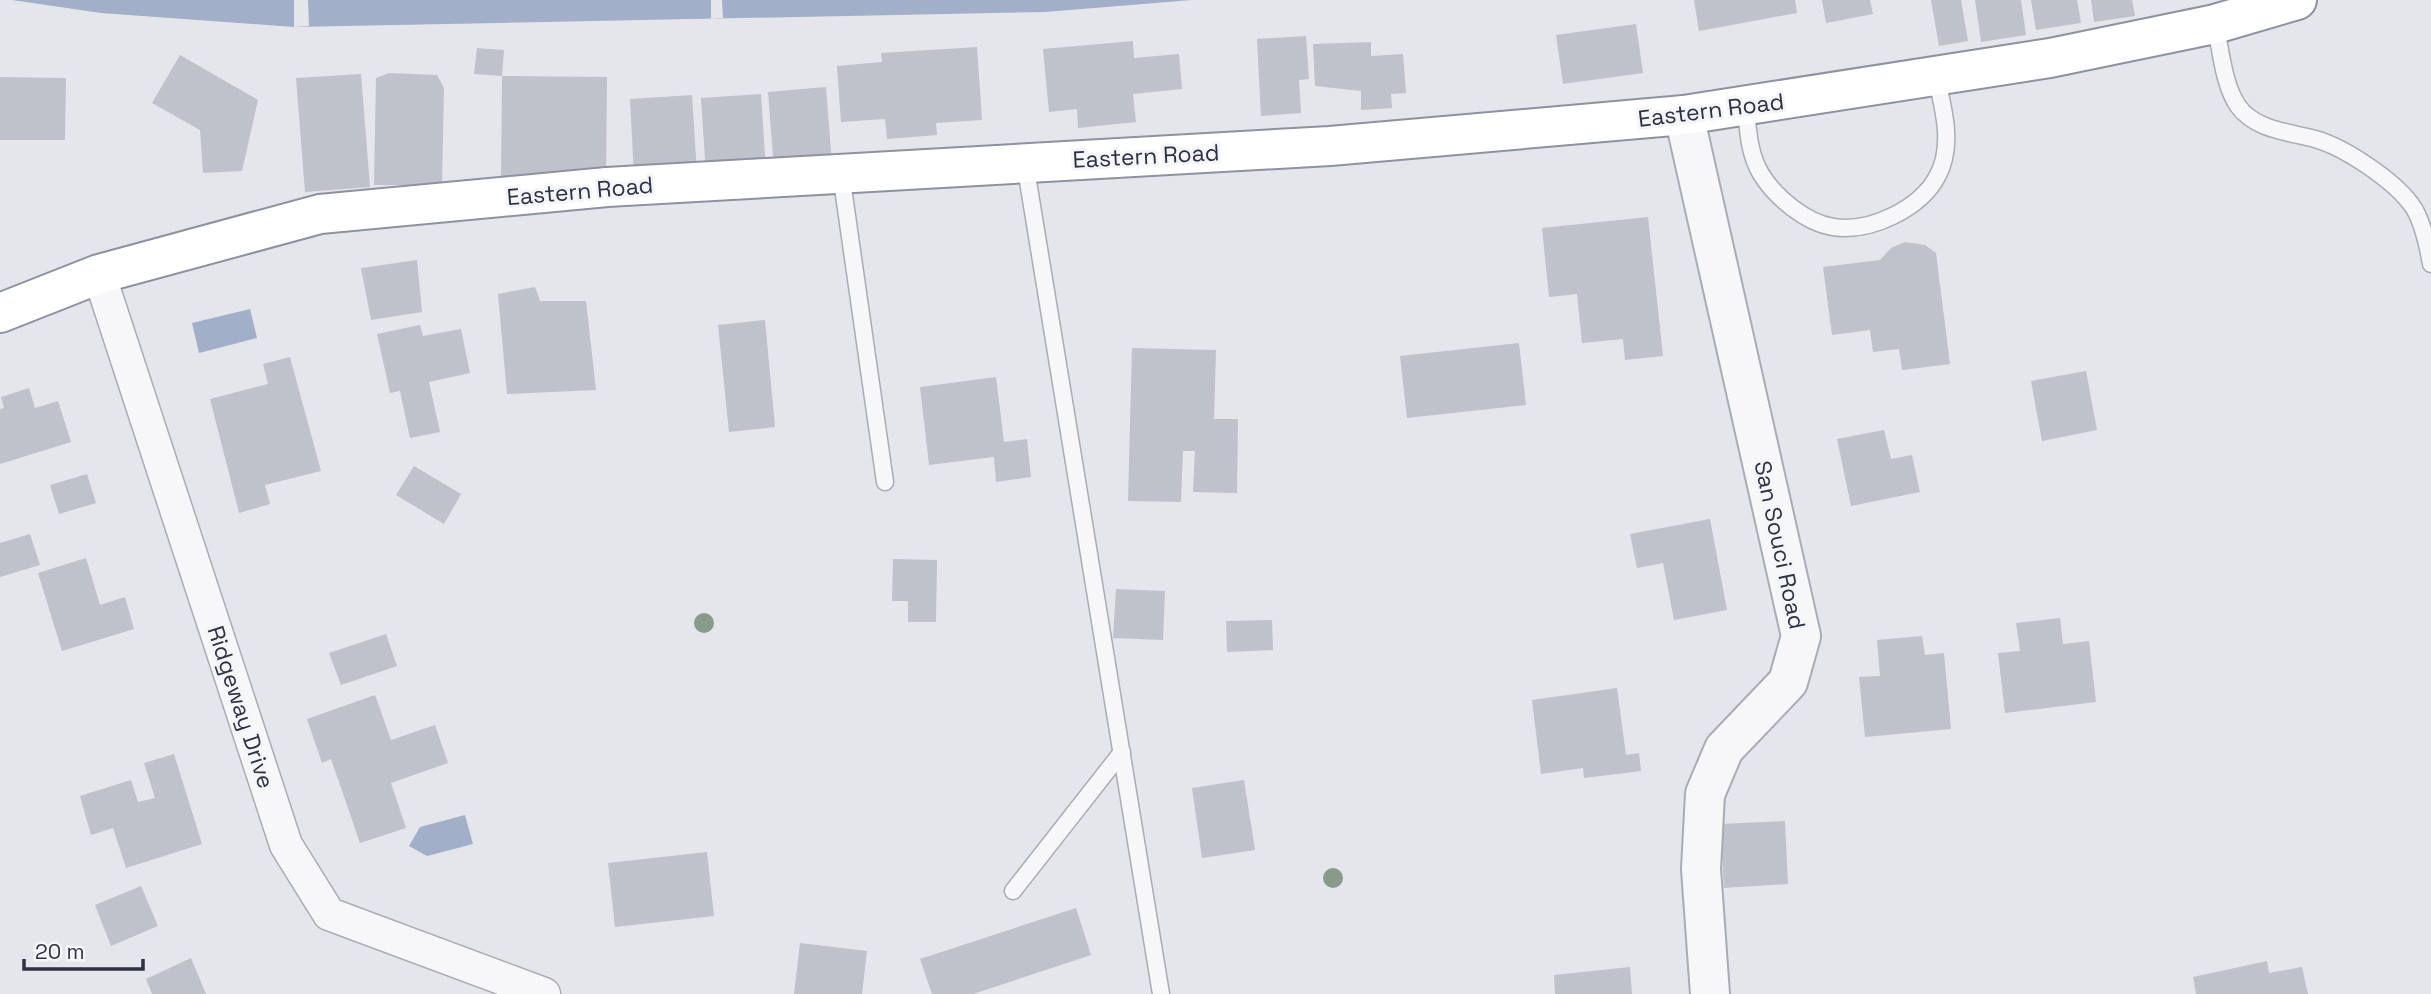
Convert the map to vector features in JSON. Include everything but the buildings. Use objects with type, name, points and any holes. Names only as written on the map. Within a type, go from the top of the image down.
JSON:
[{"type":"highway","name":"Eastern Road","points":[[0,313],[99,274],[320,214],[607,187],[1330,146],[1684,116],[2050,58],[2215,24],[2297,0]]},
{"type":"street","name":"San Souci Road","points":[[1684,116],[1801,636],[1788,682],[1724,749],[1704,794],[1700,869],[1710,994]]},
{"type":"street","name":"Ridgeway Drive","points":[[99,274],[286,845],[329,914],[504,987],[544,994]]},
{"type":"lane","points":[[2215,24],[2230,88],[2238,106],[2269,128],[2317,139],[2342,150],[2397,189],[2413,205],[2431,264]]},
{"type":"lane","points":[[1746,108],[1752,155],[1775,194],[1794,208],[1832,227],[1856,226],[1898,213],[1919,198],[1938,176],[1945,149],[1946,119],[1936,76]]},
{"type":"lane","points":[[1025,163],[1161,994]]},
{"type":"lane","points":[[841,174],[885,482]]},
{"type":"lane","points":[[1013,891],[1122,752]]},
{"type":"water","points":[[12,0],[1192,0],[1045,12],[294,27],[101,13]]},
{"type":"water","points":[[250,309],[257,338],[199,353],[192,323]]},
{"type":"water","points":[[465,815],[473,844],[427,856],[409,846],[420,827]]},
{"type":"pier","points":[[294,0],[308,0],[309,26],[294,27]]},
{"type":"pier","points":[[711,0],[722,0],[723,18],[711,19]]}]
